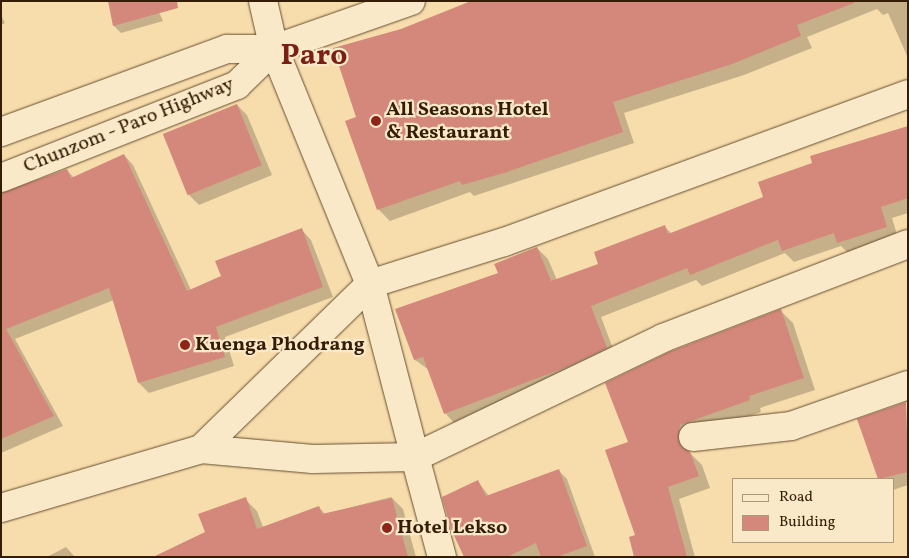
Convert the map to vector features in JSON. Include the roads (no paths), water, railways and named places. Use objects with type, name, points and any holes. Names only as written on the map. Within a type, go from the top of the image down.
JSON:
[{"type":"street","points":[[263,1],[274,49],[370,284],[442,557]]},
{"type":"street","name":"Chunzom - Paro Highway","points":[[1,132],[227,49],[274,49],[411,1]]},
{"type":"street","name":"Chunzom - Paro Highway","points":[[1,178],[237,85],[274,49]]},
{"type":"street","points":[[201,449],[370,284],[523,235],[908,94]]},
{"type":"street","points":[[1,508],[201,449],[313,459],[415,457],[663,338],[908,244]]},
{"type":"street","points":[[693,438],[792,426],[908,385]]},
{"type":"place","name":"All Seasons Hotel & Restaurant","points":[[376,121]]},
{"type":"place","name":"Kuenga Phodrang","points":[[185,345]]},
{"type":"place","name":"Hotel Lekso","points":[[387,528]]},
{"type":"district","name":"Paro","points":[[314,56]]}]
